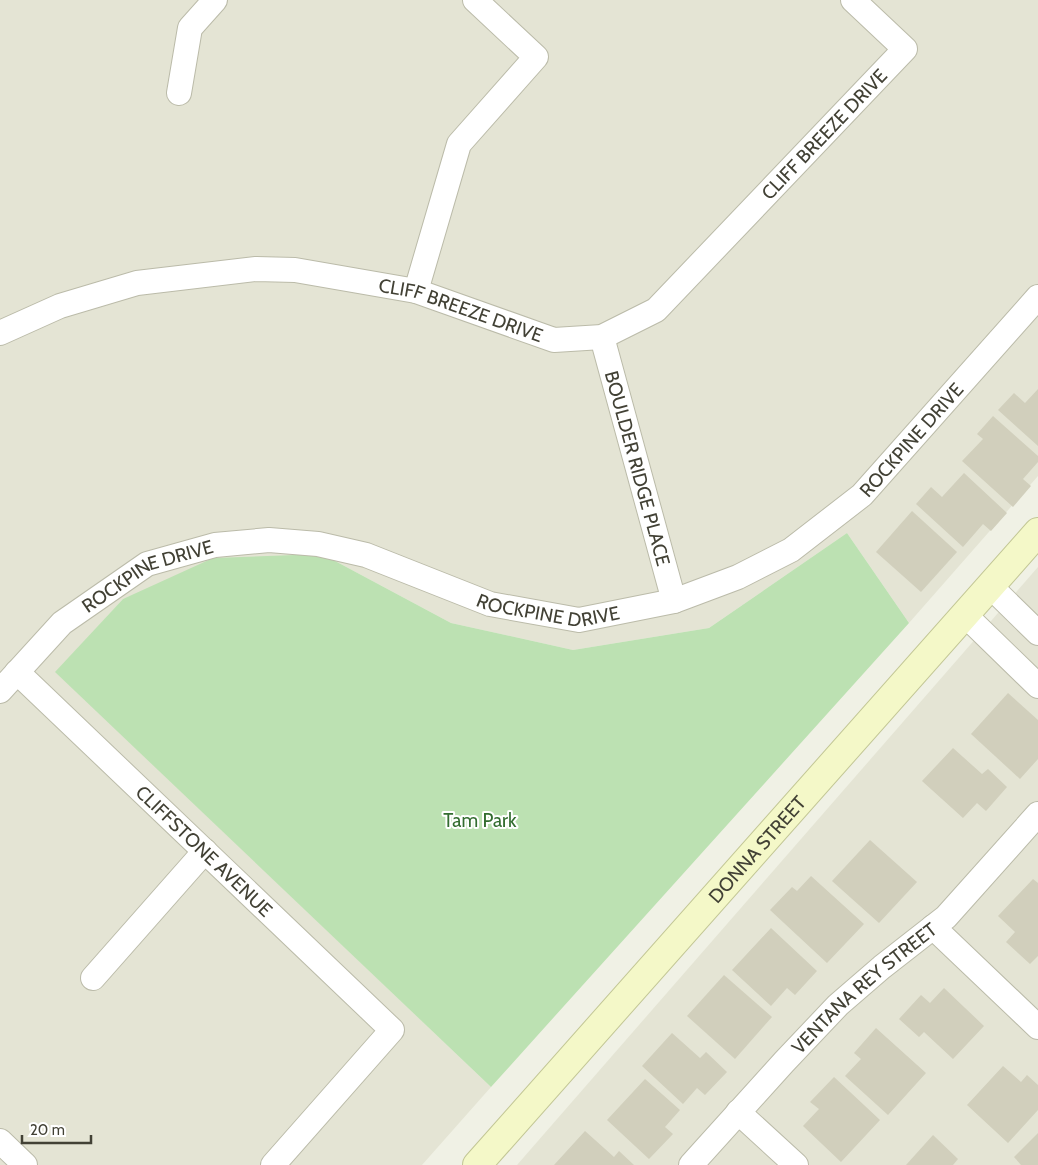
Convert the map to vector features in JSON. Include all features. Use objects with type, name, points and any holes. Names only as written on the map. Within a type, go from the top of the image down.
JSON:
[{"type":"street","points":[[179,93],[190,28],[215,0]]},
{"type":"street","points":[[416,291],[459,144],[536,57],[475,0]]},
{"type":"street","name":"CLIFF BREEZE DRIVE","points":[[0,334],[60,306],[137,283],[256,269],[296,270],[416,291],[554,340],[602,337],[656,310],[905,49],[852,0]]},
{"type":"street","name":"ROCKPINE DRIVE","points":[[0,691],[62,622],[147,564],[215,545],[269,540],[318,544],[366,555],[490,604],[579,620],[674,600],[738,577],[792,550],[862,495],[1038,297]]},
{"type":"street","name":"BOULDER RIDGE PLACE","points":[[602,337],[674,600]]},
{"type":"street","name":"DONNA STREET","points":[[477,1165],[1038,532]]},
{"type":"street","points":[[990,586],[1038,633]]},
{"type":"street","points":[[964,614],[1038,686]]},
{"type":"street","name":"CLIFFSTONE AVENUE","points":[[17,672],[392,1030],[273,1165]]},
{"type":"street","name":"VENTANA REY STREET","points":[[691,1165],[838,1005],[882,967],[946,917],[967,896],[1038,814]]},
{"type":"street","points":[[93,978],[205,851]]},
{"type":"street","points":[[933,927],[1038,1027]]},
{"type":"street","points":[[738,1112],[796,1165]]},
{"type":"street","points":[[0,1142],[25,1165]]},
{"type":"shaded area","points":[[0,0],[1038,0],[1038,476],[909,623],[847,533],[709,628],[573,650],[451,623],[322,554],[123,599],[56,672],[491,1087],[422,1165],[0,1165]]},
{"type":"shaded area","points":[[1038,567],[1038,1165],[517,1165]]},
{"type":"green space","name":"Tam Park","points":[[847,533],[909,623],[491,1087],[55,672],[123,599],[213,558],[322,554],[451,623],[573,650],[709,628]]},
{"type":"building","points":[[1038,389],[1038,446],[998,410],[1014,393],[1025,403]]},
{"type":"building","points":[[993,416],[1038,456],[1038,462],[1023,479],[1031,486],[1013,507],[962,461],[983,439],[977,434]]},
{"type":"building","points":[[964,473],[1007,513],[991,531],[983,524],[963,547],[916,504],[931,487],[942,497]]},
{"type":"building","points":[[912,511],[957,552],[921,592],[876,552]]},
{"type":"building","points":[[1008,693],[1038,720],[1038,759],[1020,779],[971,734]]},
{"type":"building","points":[[953,748],[982,774],[988,769],[1007,787],[986,811],[977,803],[963,818],[922,781]]},
{"type":"building","points":[[870,840],[917,882],[879,923],[832,881]]},
{"type":"building","points":[[811,876],[864,924],[827,963],[770,910],[792,887],[797,891]]},
{"type":"building","points":[[1033,879],[1038,883],[1038,956],[1030,964],[1006,942],[1015,932],[998,916]]},
{"type":"building","points":[[771,928],[817,971],[795,995],[787,988],[771,1006],[732,970]]},
{"type":"building","points":[[724,975],[772,1017],[735,1059],[687,1016]]},
{"type":"building","points":[[944,988],[984,1026],[953,1059],[924,1032],[919,1037],[899,1019],[921,995],[930,1003]]},
{"type":"building","points":[[876,1028],[926,1073],[888,1115],[845,1076],[861,1059],[854,1053]]},
{"type":"building","points":[[672,1033],[700,1058],[706,1052],[727,1072],[705,1095],[697,1088],[683,1104],[642,1066]]},
{"type":"building","points":[[1003,1066],[1021,1082],[1027,1075],[1038,1085],[1038,1110],[1008,1143],[967,1105]]},
{"type":"building","points":[[834,1077],[880,1120],[841,1162],[803,1126],[819,1109],[810,1102]]},
{"type":"building","points":[[645,1079],[680,1110],[665,1127],[673,1134],[649,1159],[607,1120]]},
{"type":"building","points":[[585,1131],[614,1157],[619,1151],[634,1165],[554,1165]]},
{"type":"building","points":[[1038,1133],[1038,1165],[1021,1165],[1014,1157]]},
{"type":"building","points":[[933,1135],[958,1159],[953,1165],[906,1165]]}]
